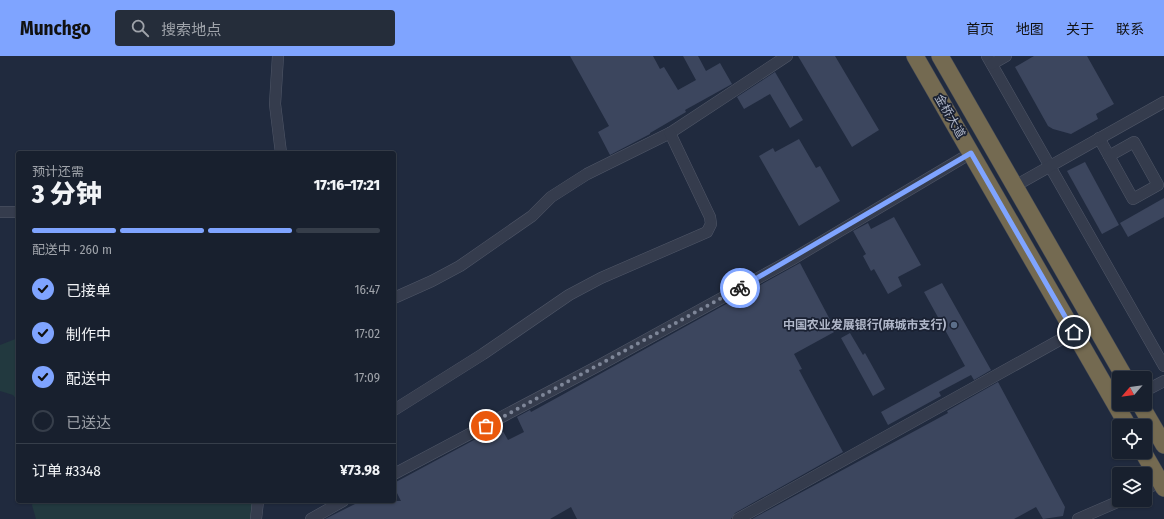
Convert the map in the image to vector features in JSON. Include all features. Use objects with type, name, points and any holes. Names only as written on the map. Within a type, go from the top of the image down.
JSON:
[{"type":"highway","name":"金桥大道","points":[[915,56],[1124,419]]},
{"type":"highway","name":"金桥大道","points":[[940,56],[1121,371]]},
{"type":"highway","points":[[1144,411],[1164,445]]},
{"type":"highway","points":[[1147,459],[1162,485]]},
{"type":"street","points":[[278,56],[275,104],[281,151]]},
{"type":"street","points":[[396,297],[432,281],[460,266],[532,216],[551,197],[587,174],[670,133],[787,56]]},
{"type":"street","points":[[1006,56],[990,60],[1164,366]]},
{"type":"street","points":[[1015,186],[1164,102]]},
{"type":"street","points":[[396,409],[483,354],[569,295],[601,278],[706,232],[711,224],[710,217],[670,133]]},
{"type":"street","points":[[1099,138],[1109,156],[1133,199],[1158,186],[1134,142],[1109,156]]},
{"type":"street","points":[[396,473],[598,366],[791,260],[971,153]]},
{"type":"street","points":[[0,212],[16,212]]},
{"type":"street","points":[[738,519],[1074,332]]},
{"type":"street","points":[[1152,387],[1164,381]]},
{"type":"street","points":[[1152,487],[1162,485]]},
{"type":"street","points":[[256,519],[258,503]]},
{"type":"street","points":[[310,519],[339,503]]},
{"type":"street","points":[[1078,519],[1112,504]]},
{"type":"green space","points":[[16,339],[16,399],[13,395],[0,391],[0,345]]},
{"type":"green space","points":[[33,503],[254,503],[253,519],[36,519],[32,505]]},
{"type":"building","points":[[570,56],[653,56],[660,69],[664,67],[678,90],[696,80],[683,56],[698,56],[706,71],[720,63],[732,84],[685,110],[686,112],[650,134],[610,155],[598,132],[609,126]]},
{"type":"building","points":[[798,56],[835,56],[879,130],[852,147]]},
{"type":"building","points":[[1034,56],[1087,56],[1114,104],[1096,114],[1098,119],[1071,134],[1048,126],[1015,67]]},
{"type":"building","points":[[775,72],[803,120],[790,128],[770,94],[744,109],[737,97]]},
{"type":"building","points":[[799,139],[816,168],[820,166],[840,201],[799,226],[759,156],[773,148],[775,152]]},
{"type":"building","points":[[1085,162],[1119,225],[1102,234],[1067,171]]},
{"type":"building","points":[[1164,198],[1164,217],[1128,237],[1120,223]]},
{"type":"building","points":[[894,217],[921,265],[898,277],[902,286],[888,294],[874,269],[871,271],[863,256],[866,254],[853,231],[868,223],[871,229]]},
{"type":"building","points":[[800,263],[836,331],[794,354],[802,369],[799,370],[843,452],[735,513],[731,519],[577,519],[571,507],[550,519],[325,519],[357,503],[396,503],[396,501],[401,501],[396,491],[396,482],[500,426],[508,440],[524,432],[517,417],[530,410],[531,412]]},
{"type":"building","points":[[942,283],[991,370],[974,380],[971,375],[939,392],[941,396],[888,425],[881,412],[965,366],[924,292]]},
{"type":"building","points":[[850,333],[863,355],[865,353],[885,389],[873,396],[841,338]]},
{"type":"building","points":[[998,382],[1065,507],[1063,516],[1043,519],[1036,507],[1014,519],[752,519],[948,413],[947,411]]},
{"type":"way so far","points":[[486,426],[740,288]]},
{"type":"place","name":"中国农业发展银行(麻城市支行)","points":[[954,325]]},
{"type":"route","points":[[740,288],[791,260],[971,153],[1074,332]]}]
